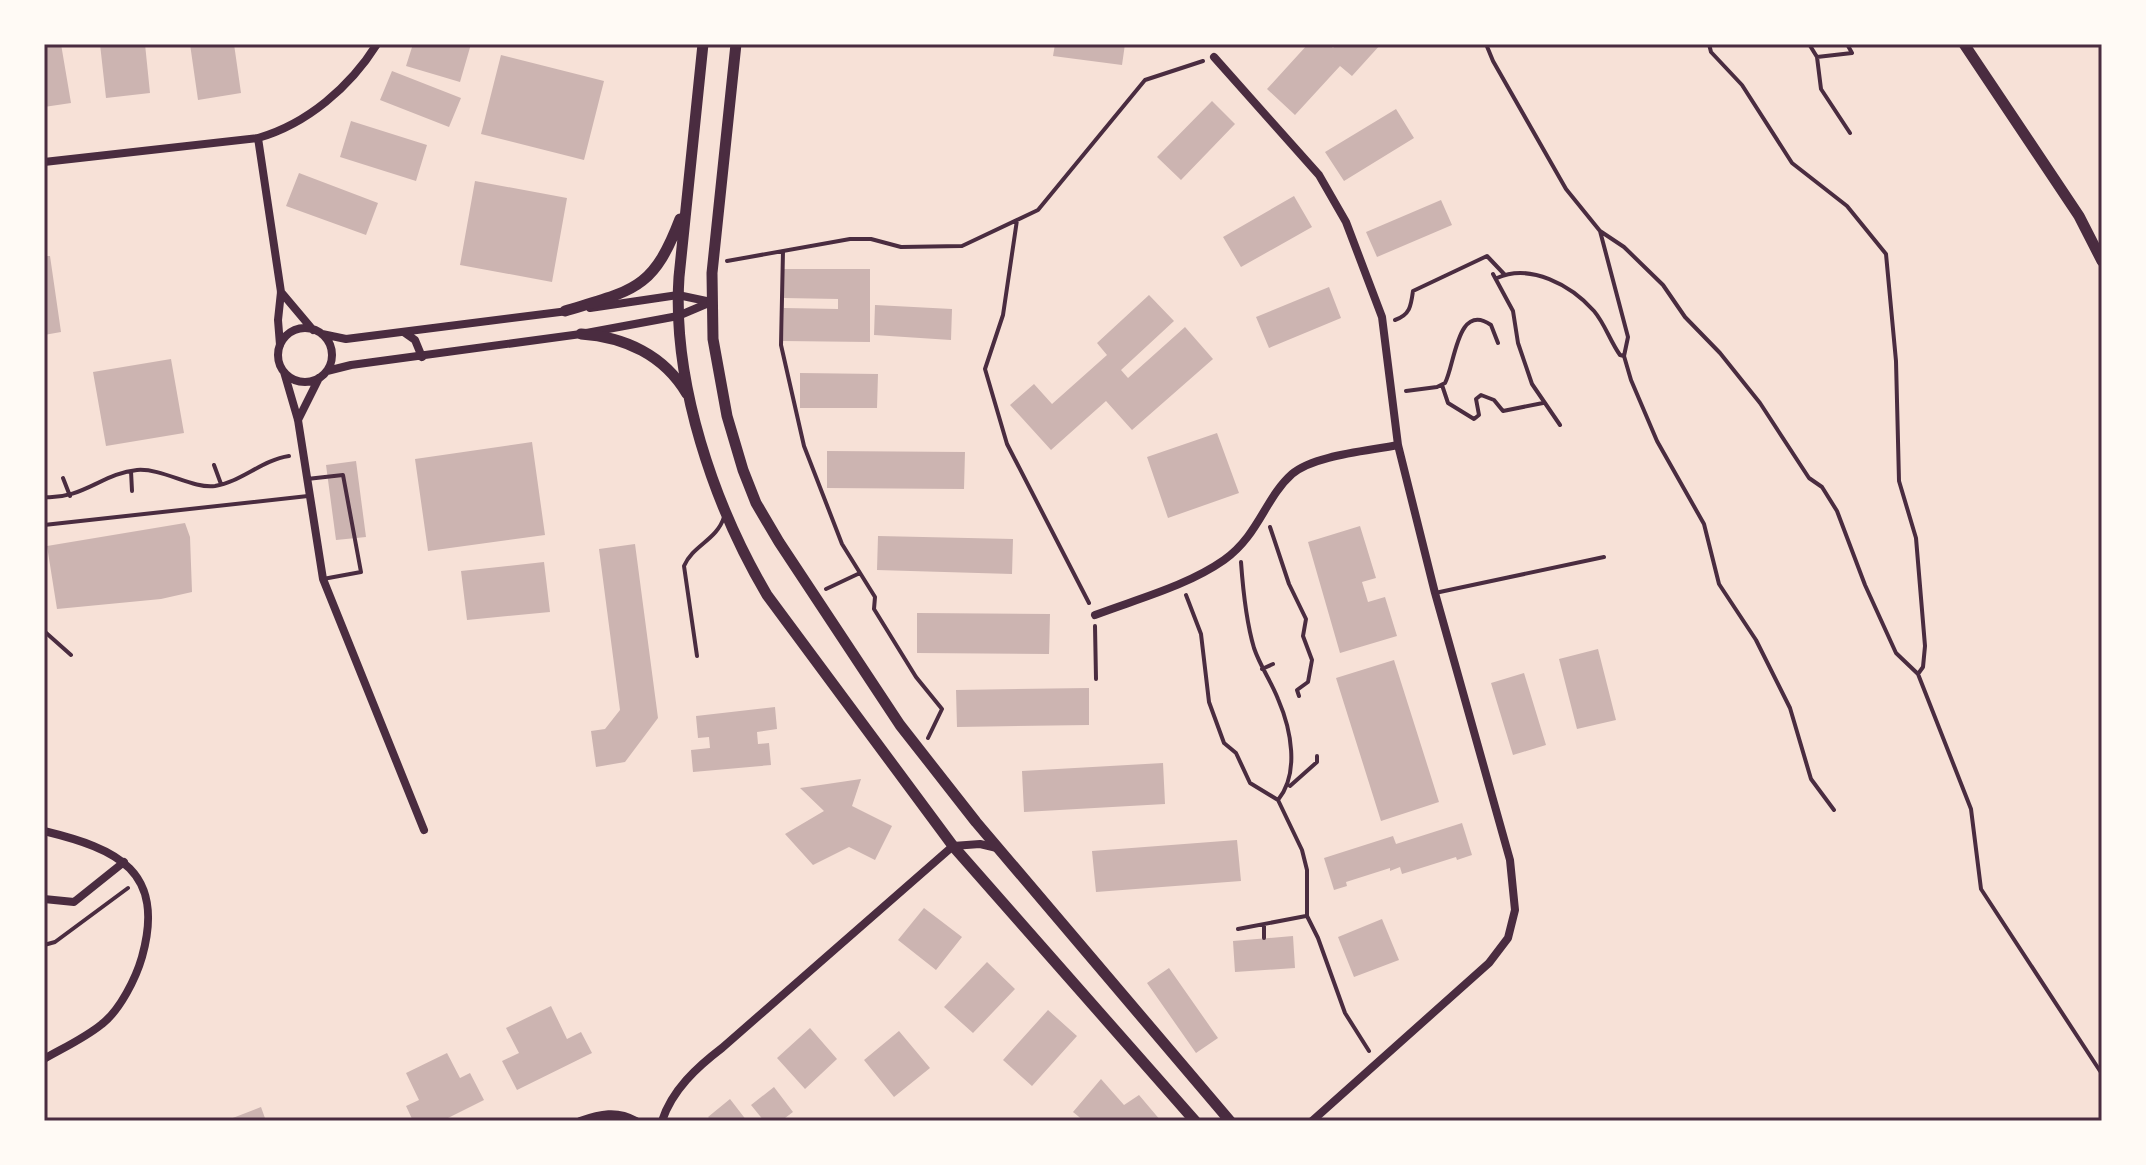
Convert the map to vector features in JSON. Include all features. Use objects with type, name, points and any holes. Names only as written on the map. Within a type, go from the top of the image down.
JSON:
[{"type":"street","points":[[44,162],[258,138],[282,131],[310,114],[353,76],[377,44]]},
{"type":"street","points":[[703,44],[678,316],[691,400],[712,479],[742,553],[767,595],[953,846],[1195,1121]]},
{"type":"street","points":[[736,44],[711,302],[721,389],[743,470],[756,503],[813,595],[921,753],[1230,1121]]},
{"type":"street","points":[[1964,44],[2079,216],[2102,261]]},
{"type":"street","points":[[1214,57],[1319,175],[1346,222],[1364,264],[1383,323],[1398,445],[1435,593],[1510,860],[1515,910],[1508,938],[1489,963],[1312,1121]]},
{"type":"street","points":[[258,138],[281,292],[278,355],[298,420],[323,579],[424,830]]},
{"type":"street","points":[[565,311],[616,295],[648,278],[664,258],[686,203]]},
{"type":"street","points":[[281,292],[313,330]]},
{"type":"street","points":[[280,345],[292,332],[301,329],[346,339],[678,295],[711,302]]},
{"type":"street","points":[[298,420],[319,378],[327,371],[351,365],[581,334],[678,316],[711,302]]},
{"type":"street","points":[[404,332],[415,340],[422,357]]},
{"type":"street","points":[[322,334],[332,351],[327,371]]},
{"type":"street","points":[[581,334],[614,339],[643,351],[675,376],[691,400]]},
{"type":"street","points":[[284,372],[300,381],[319,378]]},
{"type":"street","points":[[1095,615],[1181,582],[1222,561],[1240,547],[1283,485],[1299,469],[1314,462],[1398,445]]},
{"type":"street","points":[[44,831],[102,848],[124,862],[146,896],[150,914],[148,935],[135,979],[103,1024],[44,1059]]},
{"type":"street","points":[[662,1121],[665,1111],[694,1069],[953,846],[980,844],[998,848]]},
{"type":"street","points":[[44,899],[74,902],[124,862]]},
{"type":"street","points":[[580,1121],[598,1115],[623,1114],[636,1121]]},
{"type":"lane","points":[[307,479],[343,475],[361,572],[323,579]]},
{"type":"lane","points":[[44,525],[310,496]]},
{"type":"lane","points":[[697,656],[684,566],[692,553],[718,532],[725,514]]},
{"type":"lane","points":[[1435,593],[1604,557]]},
{"type":"lane","points":[[44,631],[71,655]]},
{"type":"path","points":[[1486,44],[1566,189],[1600,231],[1624,247],[1663,285],[1685,317],[1720,353],[1760,403],[1809,478],[1822,487],[1837,511],[1865,585],[1896,653],[1918,674],[1971,809],[1981,889],[2102,1074]]},
{"type":"path","points":[[1709,44],[1711,52],[1742,85],[1792,163],[1847,206],[1886,254],[1896,361],[1899,481],[1916,538],[1925,646],[1923,667],[1918,674]]},
{"type":"path","points":[[1809,44],[1817,57],[1821,89],[1850,133]]},
{"type":"path","points":[[1817,57],[1852,53],[1847,44]]},
{"type":"path","points":[[742,258],[861,239],[901,247],[962,246],[1038,210],[1145,80],[1214,57]]},
{"type":"path","points":[[1017,220],[1003,315],[985,369],[1007,444],[1095,615],[1096,679]]},
{"type":"path","points":[[1600,231],[1628,337],[1624,356],[1631,380],[1657,441],[1704,524],[1719,584],[1756,640],[1790,708],[1811,779],[1834,810]]},
{"type":"path","points":[[783,251],[781,345],[804,446],[842,544],[875,597],[874,609],[916,677],[942,709],[921,753]]},
{"type":"path","points":[[1383,323],[1404,317],[1410,309],[1413,291],[1487,256],[1505,275]]},
{"type":"path","points":[[1560,425],[1532,384],[1518,343],[1513,311],[1495,276],[1526,271],[1541,275],[1565,289],[1592,309],[1612,344],[1624,356]]},
{"type":"path","points":[[1392,393],[1442,385],[1448,379],[1466,324],[1478,319],[1486,321],[1495,331],[1498,343]]},
{"type":"path","points":[[1442,385],[1448,403],[1474,419],[1479,415],[1476,399],[1481,395],[1494,400],[1503,411],[1543,403]]},
{"type":"path","points":[[44,497],[70,496],[131,471],[155,472],[210,486],[221,484],[275,458],[303,454]]},
{"type":"path","points":[[214,465],[221,484]]},
{"type":"path","points":[[131,471],[132,491]]},
{"type":"path","points":[[63,478],[70,496]]},
{"type":"path","points":[[1265,513],[1289,584],[1306,619],[1303,636],[1311,654],[1312,668],[1308,682],[1297,690],[1299,696]]},
{"type":"path","points":[[1240,547],[1249,628],[1262,669],[1279,700],[1289,736],[1291,759],[1288,787]]},
{"type":"path","points":[[813,595],[860,573]]},
{"type":"path","points":[[1181,582],[1201,634],[1209,702],[1224,743],[1236,753],[1250,783],[1278,800],[1305,859],[1307,916],[1345,1013],[1376,1064]]},
{"type":"path","points":[[1262,669],[1273,664]]},
{"type":"path","points":[[1278,800],[1317,762],[1317,756]]},
{"type":"path","points":[[44,945],[55,942],[138,881]]},
{"type":"path","points":[[1238,929],[1307,916]]},
{"type":"path","points":[[1264,924],[1264,938]]},
{"type":"building","points":[[44,44],[61,44],[71,103],[44,107]]},
{"type":"building","points":[[100,44],[145,44],[150,93],[106,98]]},
{"type":"building","points":[[190,44],[234,44],[241,93],[198,100]]},
{"type":"building","points":[[413,44],[471,44],[460,82],[406,66]]},
{"type":"building","points":[[1055,44],[1125,44],[1122,65],[1053,56]]},
{"type":"building","points":[[1308,44],[1329,44],[1333,48],[1337,44],[1381,44],[1352,76],[1340,66],[1295,115],[1267,89]]},
{"type":"building","points":[[501,55],[604,81],[584,160],[481,134]]},
{"type":"building","points":[[392,71],[461,98],[449,127],[380,100]]},
{"type":"building","points":[[1212,101],[1235,124],[1181,180],[1157,157]]},
{"type":"building","points":[[1396,109],[1414,138],[1344,181],[1325,152]]},
{"type":"building","points":[[351,121],[427,145],[416,181],[340,157]]},
{"type":"building","points":[[299,173],[378,203],[366,235],[286,206]]},
{"type":"building","points":[[475,181],[567,198],[552,282],[460,265]]},
{"type":"building","points":[[1294,196],[1312,227],[1241,267],[1223,237]]},
{"type":"building","points":[[1441,200],[1452,225],[1377,257],[1366,232]]},
{"type":"building","points":[[44,256],[50,256],[61,332],[44,335]]},
{"type":"building","points":[[784,269],[870,269],[870,342],[783,341],[784,308],[838,309],[838,299],[784,298]]},
{"type":"building","points":[[1329,287],[1341,318],[1269,348],[1256,317]]},
{"type":"building","points":[[1149,295],[1174,321],[1121,370],[1128,378],[1185,327],[1213,359],[1132,430],[1106,401],[1051,450],[1010,405],[1034,384],[1052,404],[1107,355],[1097,343]]},
{"type":"building","points":[[875,305],[952,309],[951,340],[874,335]]},
{"type":"building","points":[[171,359],[184,433],[106,446],[93,372]]},
{"type":"building","points":[[800,373],[878,374],[877,408],[800,408]]},
{"type":"building","points":[[1217,433],[1239,493],[1168,518],[1147,457]]},
{"type":"building","points":[[532,442],[545,535],[428,551],[415,459]]},
{"type":"building","points":[[827,451],[965,452],[964,489],[827,488]]},
{"type":"building","points":[[356,461],[366,537],[336,540],[326,465]]},
{"type":"building","points":[[185,523],[190,537],[192,592],[161,599],[57,609],[47,546]]},
{"type":"building","points":[[1360,526],[1376,578],[1362,582],[1368,602],[1385,597],[1397,636],[1340,653],[1308,542]]},
{"type":"building","points":[[878,536],[1013,539],[1012,574],[877,570]]},
{"type":"building","points":[[635,544],[658,718],[625,762],[596,767],[591,731],[605,729],[620,710],[599,549]]},
{"type":"building","points":[[544,562],[550,612],[467,620],[461,571]]},
{"type":"building","points":[[917,613],[1050,614],[1049,654],[917,653]]},
{"type":"building","points":[[1598,649],[1616,720],[1577,729],[1559,659]]},
{"type":"building","points":[[1394,660],[1439,802],[1381,821],[1336,678]]},
{"type":"building","points":[[1524,673],[1546,745],[1513,755],[1491,683]]},
{"type":"building","points":[[1089,688],[1089,725],[957,727],[956,690]]},
{"type":"building","points":[[775,707],[777,729],[757,732],[758,744],[769,743],[771,765],[693,772],[691,750],[710,748],[709,737],[698,738],[696,716]]},
{"type":"building","points":[[1163,763],[1165,804],[1024,812],[1022,771]]},
{"type":"building","points":[[861,779],[852,806],[892,826],[875,860],[849,847],[813,865],[785,834],[824,811],[800,788]]},
{"type":"building","points":[[1462,823],[1472,855],[1402,874],[1400,867],[1390,871],[1390,868],[1346,882],[1347,886],[1334,890],[1324,858],[1393,836],[1396,844]]},
{"type":"building","points":[[1237,840],[1241,881],[1096,892],[1092,851]]},
{"type":"building","points":[[924,908],[962,937],[936,970],[898,940]]},
{"type":"building","points":[[1382,919],[1399,960],[1354,977],[1338,937]]},
{"type":"building","points":[[1293,936],[1295,968],[1235,972],[1233,941]]},
{"type":"building","points":[[987,962],[1015,989],[973,1033],[944,1007]]},
{"type":"building","points":[[1169,968],[1218,1038],[1196,1053],[1147,983]]},
{"type":"building","points":[[551,1006],[567,1039],[581,1032],[592,1053],[517,1090],[502,1061],[519,1053],[506,1028]]},
{"type":"building","points":[[1048,1010],[1077,1036],[1032,1086],[1003,1060]]},
{"type":"building","points":[[810,1028],[837,1059],[805,1089],[777,1058]]},
{"type":"building","points":[[899,1031],[930,1068],[894,1097],[864,1060]]},
{"type":"building","points":[[447,1053],[460,1078],[470,1073],[484,1100],[442,1121],[413,1121],[406,1106],[419,1100],[406,1073]]},
{"type":"building","points":[[1101,1079],[1124,1105],[1139,1095],[1161,1121],[1084,1121],[1073,1112]]},
{"type":"building","points":[[774,1087],[793,1112],[781,1121],[764,1121],[751,1105]]},
{"type":"building","points":[[730,1099],[747,1121],[712,1121],[708,1117]]},
{"type":"building","points":[[261,1107],[266,1121],[225,1121]]}]
